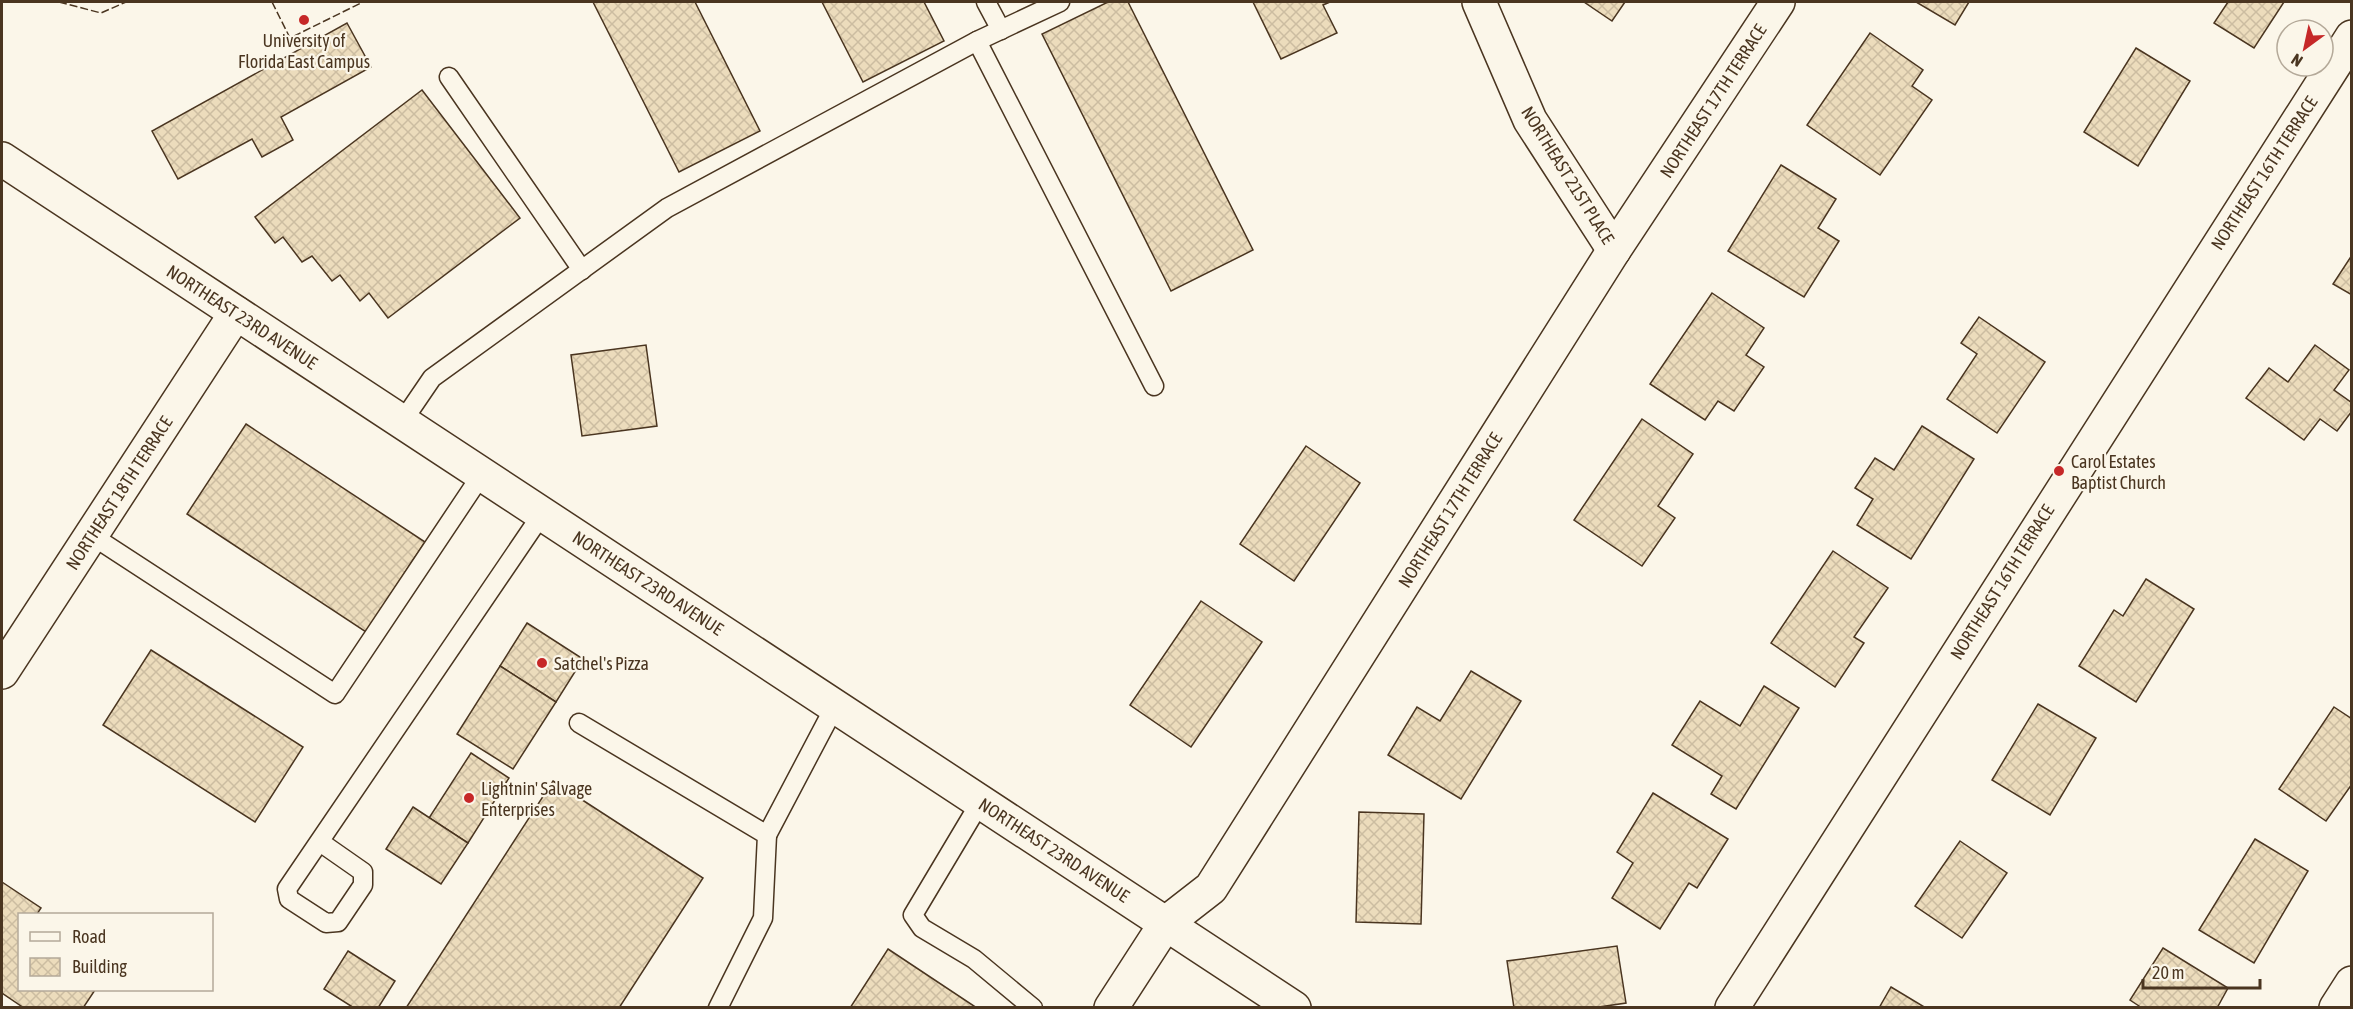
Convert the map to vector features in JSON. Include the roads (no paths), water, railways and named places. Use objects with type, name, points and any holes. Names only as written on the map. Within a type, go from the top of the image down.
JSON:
[{"type":"street","name":"NORTHEAST 21ST PLACE","points":[[1479,2],[1530,120],[1614,250]]},
{"type":"street","name":"NORTHEAST 17TH TERRACE","points":[[1111,1008],[1166,923],[1211,888],[1614,250],[1778,2]]},
{"type":"street","name":"NORTHEAST 16TH TERRACE","points":[[1732,1008],[2352,37]]},
{"type":"street","name":"NORTHEAST 23RD AVENUE","points":[[2,159],[1294,1008]]},
{"type":"street","name":"NORTHEAST 18TH TERRACE","points":[[2,672],[236,313]]},
{"type":"street","points":[[2336,1008],[2352,984]]},
{"type":"lane","points":[[986,2],[1001,30]]},
{"type":"lane","points":[[402,422],[432,378],[668,208],[977,41],[1060,2]]},
{"type":"lane","points":[[977,41],[1154,386]]},
{"type":"lane","points":[[449,77],[582,270]]},
{"type":"lane","points":[[91,534],[335,694],[482,474]]},
{"type":"lane","points":[[320,842],[363,872],[363,885],[338,922],[326,923],[289,899],[287,889],[542,514]]},
{"type":"lane","points":[[718,1008],[763,918],[767,835],[835,706]]},
{"type":"lane","points":[[579,723],[767,835]]},
{"type":"lane","points":[[981,801],[913,915],[922,928],[974,958],[1033,1008]]},
{"type":"place","name":"University of Florida East Campus","points":[[304,20]]},
{"type":"place","name":"Carol Estates Baptist Church","points":[[2059,471]]},
{"type":"place","name":"Satchel's Pizza","points":[[542,663]]},
{"type":"place","name":"Lightnin' Salvage Enterprises","points":[[469,798]]}]
